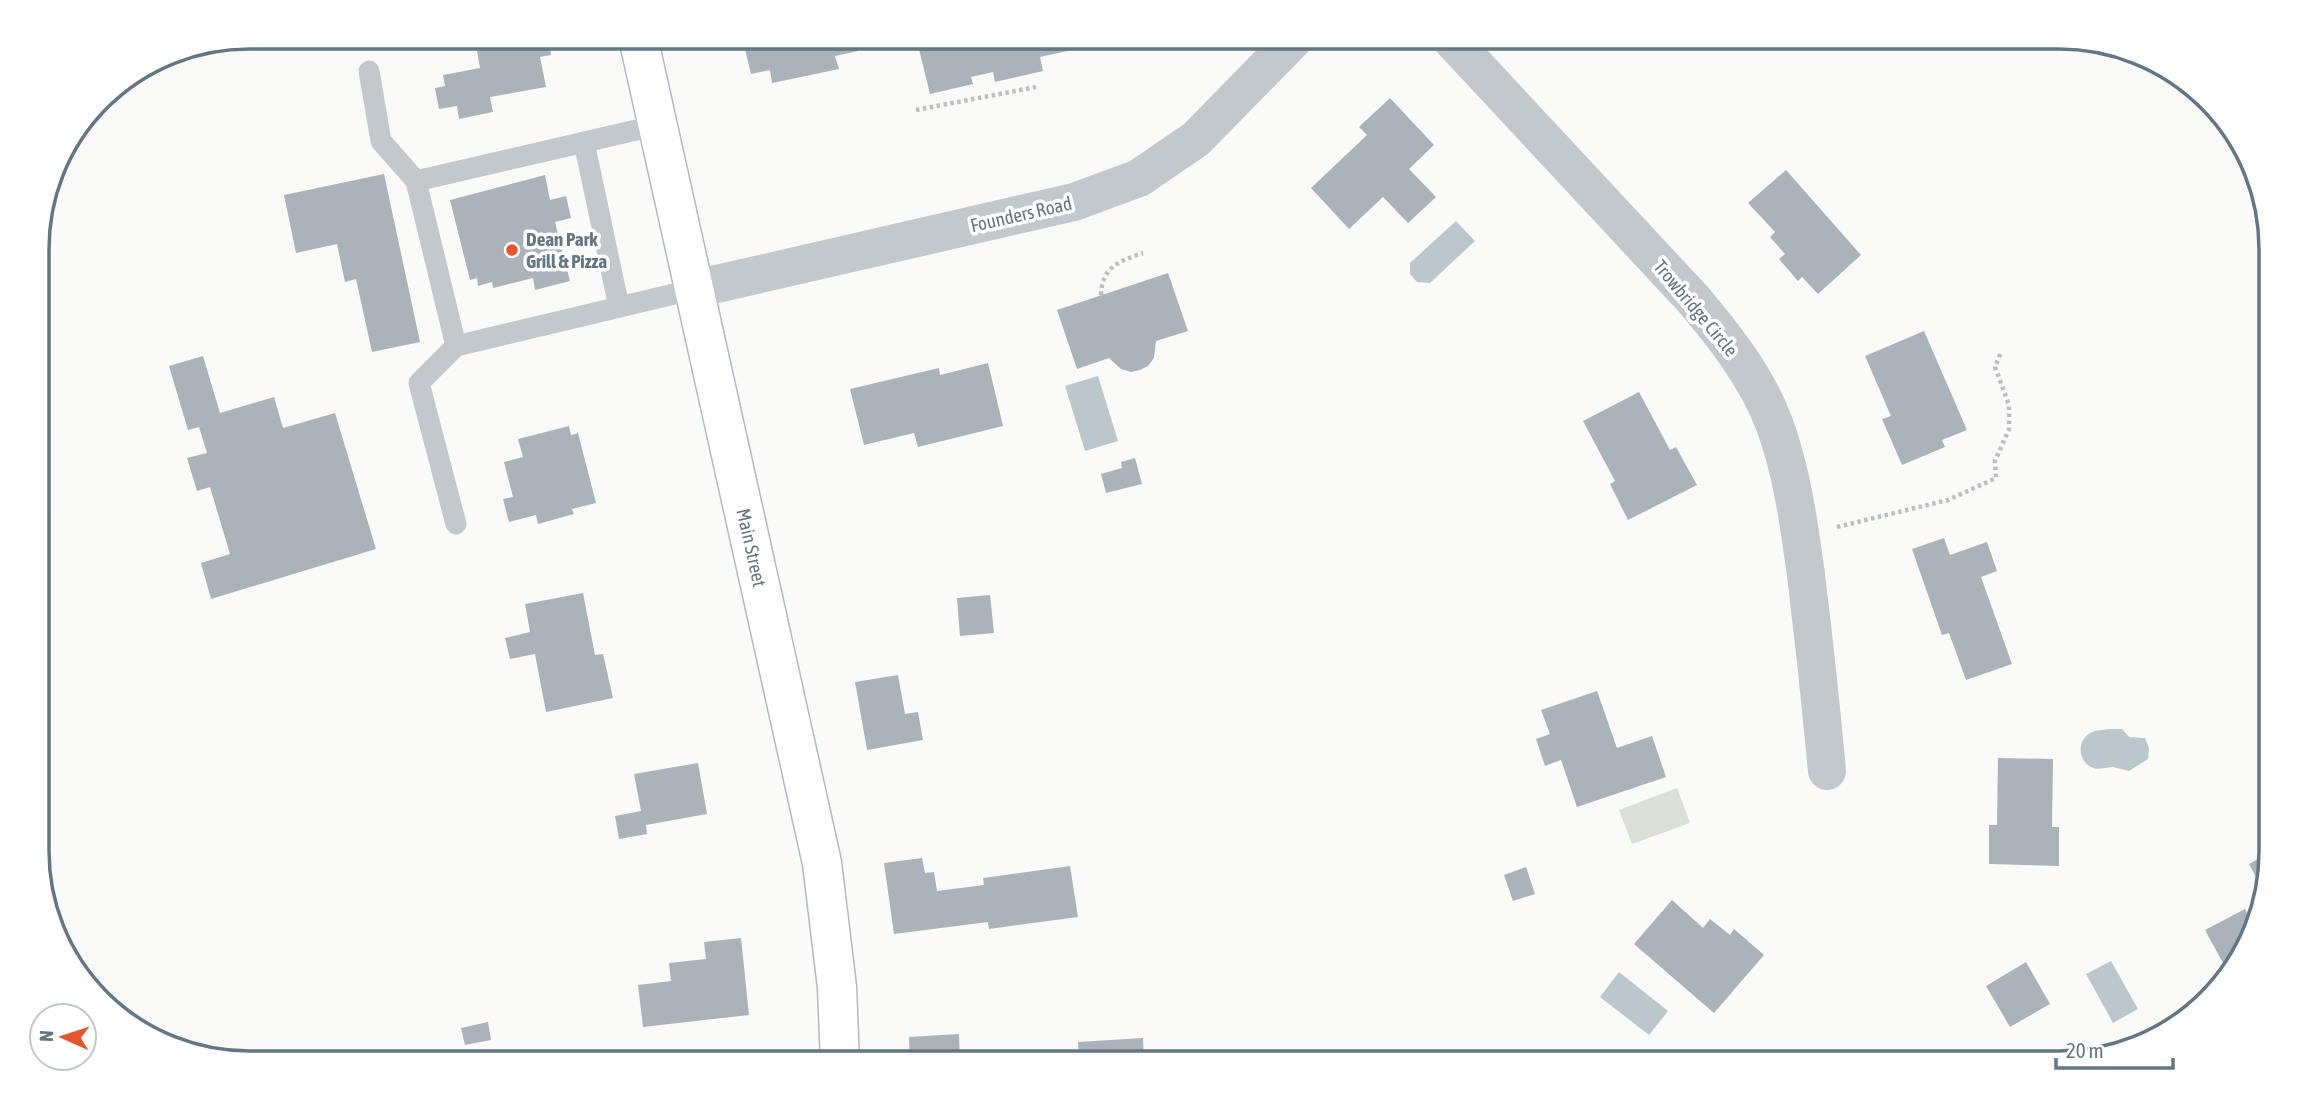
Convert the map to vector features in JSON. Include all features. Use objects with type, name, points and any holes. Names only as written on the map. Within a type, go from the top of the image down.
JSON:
[{"type":"main road","name":"Main Street","points":[[641,49],[822,863],[837,987],[840,1051]]},
{"type":"street","name":"Founders Road","points":[[695,289],[1074,202],[1139,178],[1196,139],[1284,49]]},
{"type":"street","name":"Trowbridge Circle","points":[[1459,49],[1693,299],[1728,340],[1754,381],[1774,424],[1799,522],[1816,652],[1827,771]]},
{"type":"lane","points":[[369,71],[381,141],[416,181],[456,346]]},
{"type":"lane","points":[[416,181],[658,125]]},
{"type":"lane","points":[[584,142],[619,307]]},
{"type":"lane","points":[[456,524],[419,383],[456,346],[695,289]]},
{"type":"path","points":[[916,110],[1036,87]]},
{"type":"path","points":[[1101,295],[1102,280],[1113,266],[1143,253]]},
{"type":"path","points":[[1829,529],[1948,500],[1996,478],[1995,461],[2010,429],[2009,405],[1995,367],[2001,352]]},
{"type":"shaded area","points":[[1456,221],[1475,241],[1430,283],[1417,282],[1410,274],[1410,263]]},
{"type":"shaded area","points":[[1098,376],[1118,441],[1085,451],[1065,386]]},
{"type":"shaded area","points":[[2122,729],[2129,737],[2145,738],[2149,748],[2148,759],[2129,771],[2113,767],[2097,769],[2086,764],[2081,755],[2084,739],[2092,732]]},
{"type":"shaded area","points":[[1677,788],[1690,823],[1632,844],[1619,810]]},
{"type":"shaded area","points":[[2111,961],[2138,1009],[2113,1023],[2086,974]]},
{"type":"shaded area","points":[[1619,972],[1668,1011],[1649,1035],[1600,997]]},
{"type":"building","points":[[550,49],[551,55],[540,57],[546,87],[490,97],[493,112],[459,119],[457,106],[439,109],[435,88],[445,86],[443,75],[480,68],[477,51]]},
{"type":"building","points":[[745,49],[858,49],[835,56],[839,69],[772,83],[770,70],[751,74]]},
{"type":"building","points":[[919,49],[1072,49],[1040,57],[1043,71],[995,82],[993,72],[971,77],[973,84],[930,94]]},
{"type":"building","points":[[1390,98],[1434,145],[1409,169],[1436,197],[1408,223],[1383,197],[1349,229],[1311,188],[1367,135],[1359,127]]},
{"type":"building","points":[[1786,170],[1861,255],[1818,294],[1802,277],[1798,281],[1779,259],[1785,254],[1770,237],[1775,232],[1748,203]]},
{"type":"building","points":[[384,174],[420,342],[372,352],[356,279],[345,282],[337,244],[296,253],[284,195]]},
{"type":"building","name":"Dean Park Grill & Pizza","points":[[545,175],[550,200],[566,196],[571,218],[555,222],[570,281],[535,290],[533,278],[493,288],[492,282],[478,286],[477,278],[470,280],[450,200]]},
{"type":"building","points":[[1168,273],[1188,331],[1156,341],[1154,358],[1148,366],[1140,370],[1131,372],[1121,369],[1109,358],[1077,369],[1057,310]]},
{"type":"building","points":[[1924,331],[1967,430],[1942,440],[1945,447],[1902,465],[1882,419],[1891,416],[1865,356]]},
{"type":"building","points":[[203,356],[220,413],[274,397],[283,428],[335,413],[376,549],[211,599],[201,563],[230,554],[210,487],[197,491],[187,458],[207,453],[199,427],[188,430],[169,366]]},
{"type":"building","points":[[988,363],[1003,426],[918,447],[914,433],[864,445],[850,389],[939,368],[940,375]]},
{"type":"building","points":[[1639,392],[1670,450],[1676,447],[1697,485],[1628,520],[1610,484],[1615,481],[1583,421]]},
{"type":"building","points":[[569,426],[571,435],[578,433],[596,503],[572,509],[574,514],[538,524],[536,515],[509,522],[503,499],[513,497],[504,462],[523,457],[518,439]]},
{"type":"building","points":[[1135,458],[1142,484],[1106,493],[1101,474],[1122,468],[1121,462]]},
{"type":"building","points":[[1944,538],[1950,555],[1987,542],[1997,571],[1981,577],[2012,664],[1966,680],[1949,633],[1942,635],[1912,549]]},
{"type":"building","points":[[583,593],[595,655],[603,654],[613,698],[546,712],[535,654],[510,659],[505,638],[530,632],[525,604]]},
{"type":"building","points":[[990,595],[994,633],[960,636],[957,598]]},
{"type":"building","points":[[898,675],[905,714],[918,712],[923,740],[867,750],[855,682]]},
{"type":"building","points":[[1597,691],[1617,748],[1652,736],[1666,777],[1577,807],[1561,760],[1545,766],[1536,739],[1550,734],[1541,710]]},
{"type":"building","points":[[1998,758],[2053,759],[2052,827],[2059,827],[2059,866],[1989,864],[1989,825],[1997,825]]},
{"type":"building","points":[[698,763],[707,814],[646,825],[647,834],[619,839],[615,816],[641,811],[634,774]]},
{"type":"building","points":[[922,858],[925,873],[934,872],[937,891],[984,885],[983,878],[1070,866],[1078,917],[989,929],[988,922],[894,934],[884,863]]},
{"type":"building","points":[[2259,859],[2257,878],[2249,864]]},
{"type":"building","points":[[1526,867],[1535,894],[1513,901],[1504,875]]},
{"type":"building","points":[[1672,900],[1703,928],[1710,919],[1730,935],[1734,929],[1764,955],[1714,1013],[1634,944]]},
{"type":"building","points":[[2245,909],[2248,915],[2224,964],[2205,930]]},
{"type":"building","points":[[741,938],[749,1015],[643,1027],[638,985],[671,981],[669,963],[706,959],[704,942]]},
{"type":"building","points":[[2026,962],[2050,1004],[2010,1027],[1986,986]]},
{"type":"building","points":[[488,1022],[491,1040],[465,1045],[461,1028]]},
{"type":"building","points":[[959,1034],[960,1051],[910,1051],[909,1037]]},
{"type":"building","points":[[1143,1038],[1144,1051],[1079,1051],[1078,1042]]},
{"type":"place","name":"Dean Park Grill & Pizza","points":[[512,250]]}]
